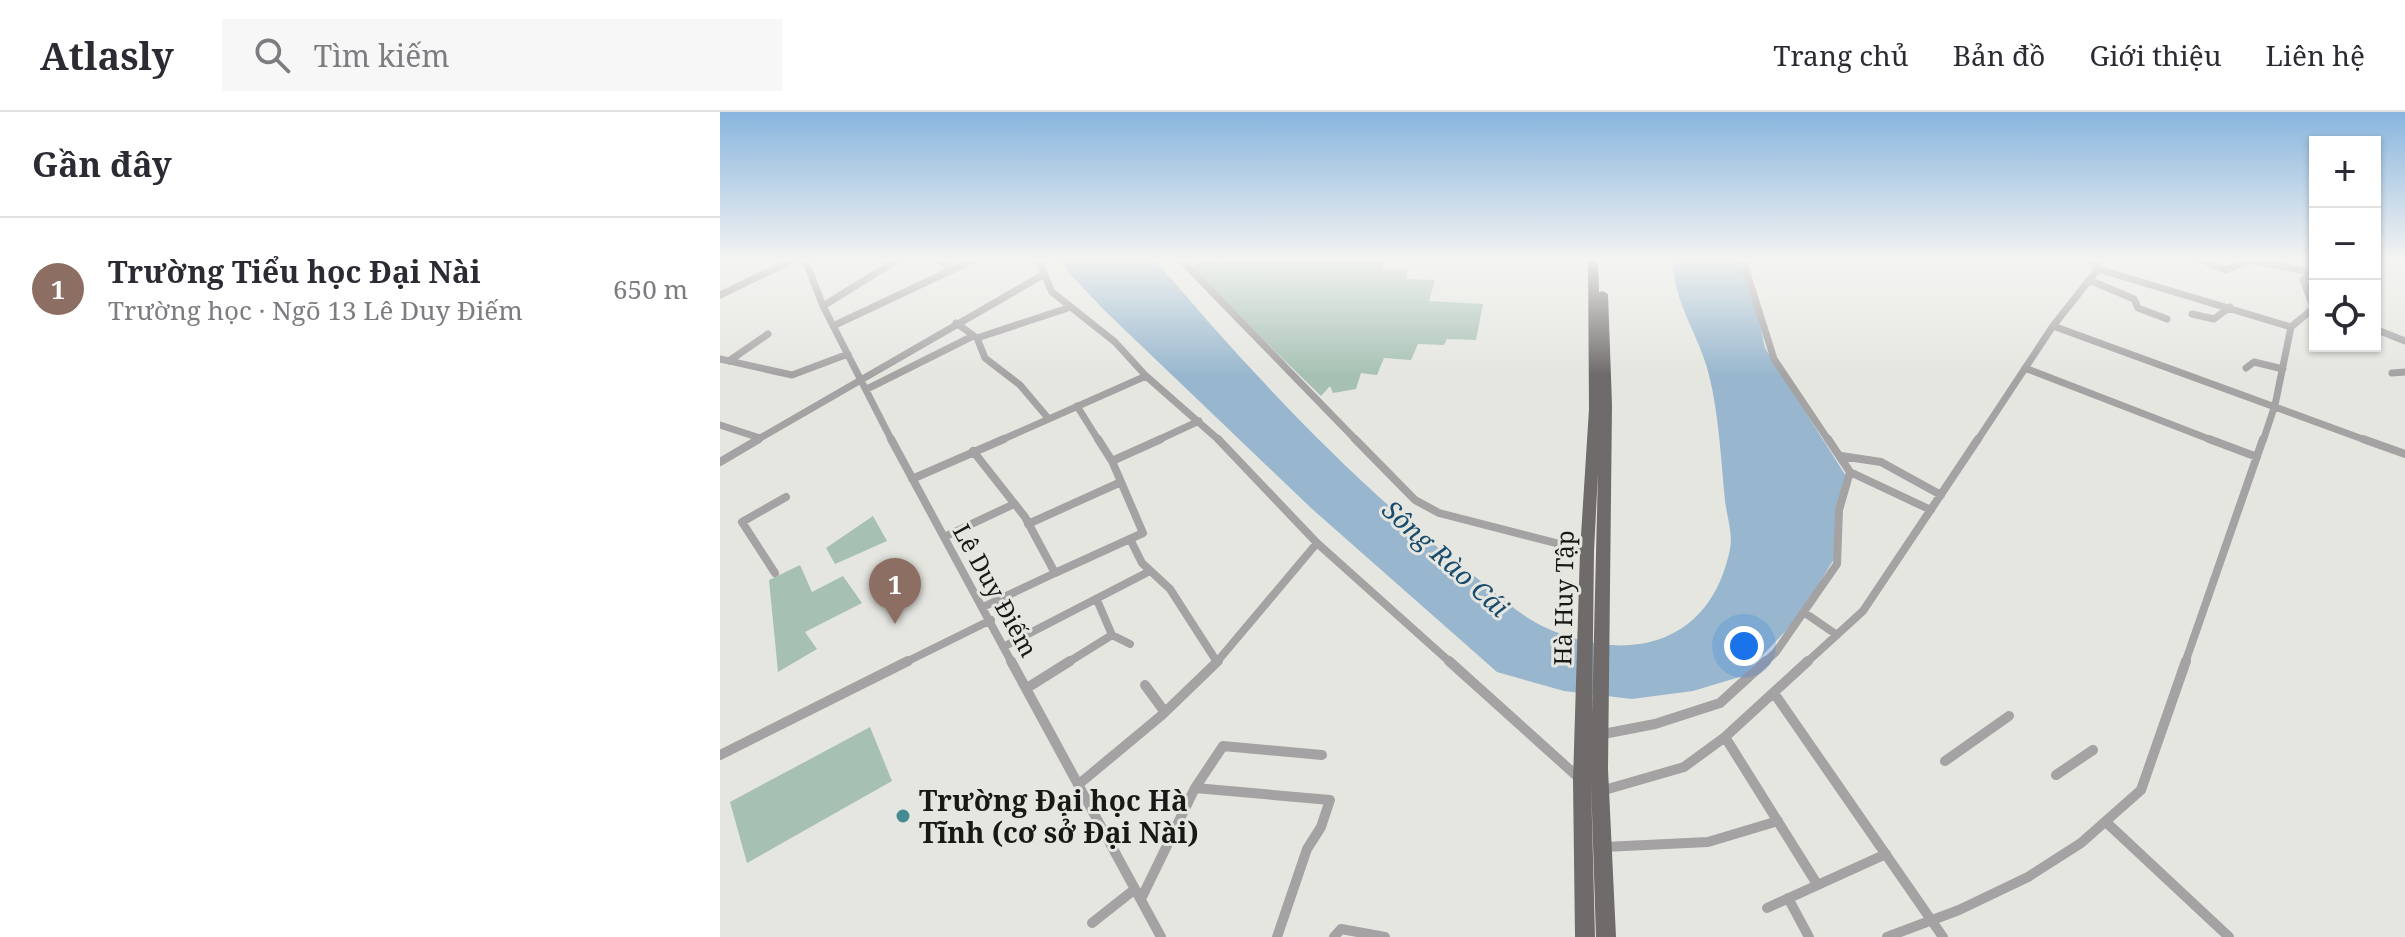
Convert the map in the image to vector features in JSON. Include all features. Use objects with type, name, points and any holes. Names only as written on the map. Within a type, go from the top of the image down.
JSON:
[{"type":"main road","name":"Hà Huy Tập","points":[[1593,625],[1587,551],[1595,409],[1594,298]]},
{"type":"main road","name":"Hà Huy Tập","points":[[1603,298],[1606,405],[1593,625],[1592,736],[1600,791],[1606,937]]},
{"type":"main road","name":"Hà Huy Tập","points":[[1585,937],[1582,781],[1592,736]]},
{"type":"street","name":"Lê Duy Điếm","points":[[820,298],[912,479],[1161,937]]},
{"type":"street","points":[[823,306],[835,298]]},
{"type":"street","points":[[833,326],[890,298]]},
{"type":"street","points":[[720,462],[859,378],[1000,298]]},
{"type":"street","points":[[1060,298],[1115,342],[1146,376],[1199,421],[1317,543],[1582,781]]},
{"type":"street","points":[[1216,298],[1415,500],[1439,513],[1587,551]]},
{"type":"street","points":[[1755,298],[1774,359],[1850,472],[1931,510]]},
{"type":"street","points":[[1600,791],[1670,774],[1725,737],[1863,611],[2053,326],[2075,298]]},
{"type":"street","points":[[2133,298],[2138,308],[2167,319]]},
{"type":"street","points":[[2200,298],[2291,327]]},
{"type":"street","points":[[867,389],[975,337],[1071,307]]},
{"type":"street","points":[[2192,314],[2214,319],[2230,307]]},
{"type":"street","points":[[1887,937],[1968,907],[2069,852],[2107,823],[2117,808],[2141,790],[2275,405],[2291,327],[2309,311]]},
{"type":"street","points":[[956,323],[975,337],[985,358],[1020,385],[1048,418]]},
{"type":"street","points":[[2053,326],[2405,454]]},
{"type":"street","points":[[2381,331],[2405,341]]},
{"type":"street","points":[[724,360],[768,334]]},
{"type":"street","points":[[724,360],[792,375],[848,354]]},
{"type":"street","points":[[2246,368],[2254,362],[2283,369]]},
{"type":"street","points":[[2025,368],[2257,457]]},
{"type":"street","points":[[2392,373],[2405,372]]},
{"type":"street","points":[[912,479],[1146,376]]},
{"type":"street","points":[[983,607],[1143,533],[1112,461],[1077,406]]},
{"type":"street","points":[[1112,461],[1199,421]]},
{"type":"street","points":[[720,425],[760,438]]},
{"type":"street","points":[[973,451],[1028,524],[1055,573]]},
{"type":"street","points":[[1841,456],[1881,462],[1941,495]]},
{"type":"street","points":[[1592,736],[1655,724],[1720,703],[1776,652],[1837,564],[1839,510],[1850,472]]},
{"type":"street","points":[[1028,524],[1121,482]]},
{"type":"street","points":[[775,573],[742,522],[786,497]]},
{"type":"street","points":[[944,537],[1014,504]]},
{"type":"street","points":[[1130,539],[1150,571],[1170,589],[1217,662]]},
{"type":"street","points":[[1079,784],[1217,662],[1317,543]]},
{"type":"street","points":[[1005,646],[1150,571]]},
{"type":"street","points":[[1097,600],[1112,635],[1130,644]]},
{"type":"street","points":[[1805,613],[1837,635]]},
{"type":"street","points":[[720,755],[991,620]]},
{"type":"street","points":[[1027,688],[1112,635]]},
{"type":"street","points":[[1145,685],[1164,711]]},
{"type":"street","points":[[1774,693],[1943,937]]},
{"type":"street","points":[[1945,761],[2009,716]]},
{"type":"street","points":[[1725,737],[1817,884]]},
{"type":"street","points":[[1092,923],[1138,894],[1195,788],[1223,746],[1322,755]]},
{"type":"street","points":[[2056,775],[2093,750]]},
{"type":"street","points":[[1195,788],[1330,800],[1321,827],[1307,849],[1277,937]]},
{"type":"street","points":[[1603,847],[1708,842],[1778,821]]},
{"type":"street","points":[[2107,823],[2229,937]]},
{"type":"street","points":[[1767,908],[1886,854]]},
{"type":"street","points":[[1788,898],[1809,937]]},
{"type":"street","points":[[1334,937],[1341,929],[1385,937]]},
{"type":"green space","points":[[1221,298],[1430,298],[1429,301],[1483,304],[1476,340],[1447,339],[1444,345],[1418,344],[1411,360],[1384,358],[1377,375],[1361,373],[1356,389],[1333,393],[1330,386],[1321,396]]},
{"type":"green space","points":[[873,516],[887,541],[835,564],[826,548]]},
{"type":"green space","points":[[800,565],[812,592],[843,576],[862,603],[805,632],[817,649],[778,672],[769,580]]},
{"type":"green space","points":[[870,727],[892,781],[747,863],[730,802]]},
{"type":"water","name":"Sông Rào Cái","points":[[1093,298],[1189,298],[1268,387],[1349,469],[1434,544],[1517,610],[1542,626],[1573,638],[1603,644],[1632,645],[1659,639],[1683,627],[1704,608],[1720,582],[1731,544],[1712,390],[1705,361],[1680,298],[1754,298],[1765,348],[1846,476],[1834,559],[1798,618],[1743,676],[1693,691],[1632,699],[1564,691],[1497,672],[1311,508]]},
{"type":"place","name":"Trường Tiểu học Đại Nài","points":[[895,624]]},
{"type":"place","name":"Trường Đại học Hà Tĩnh (cơ sở Đại Nài)","points":[[903,816]]}]
